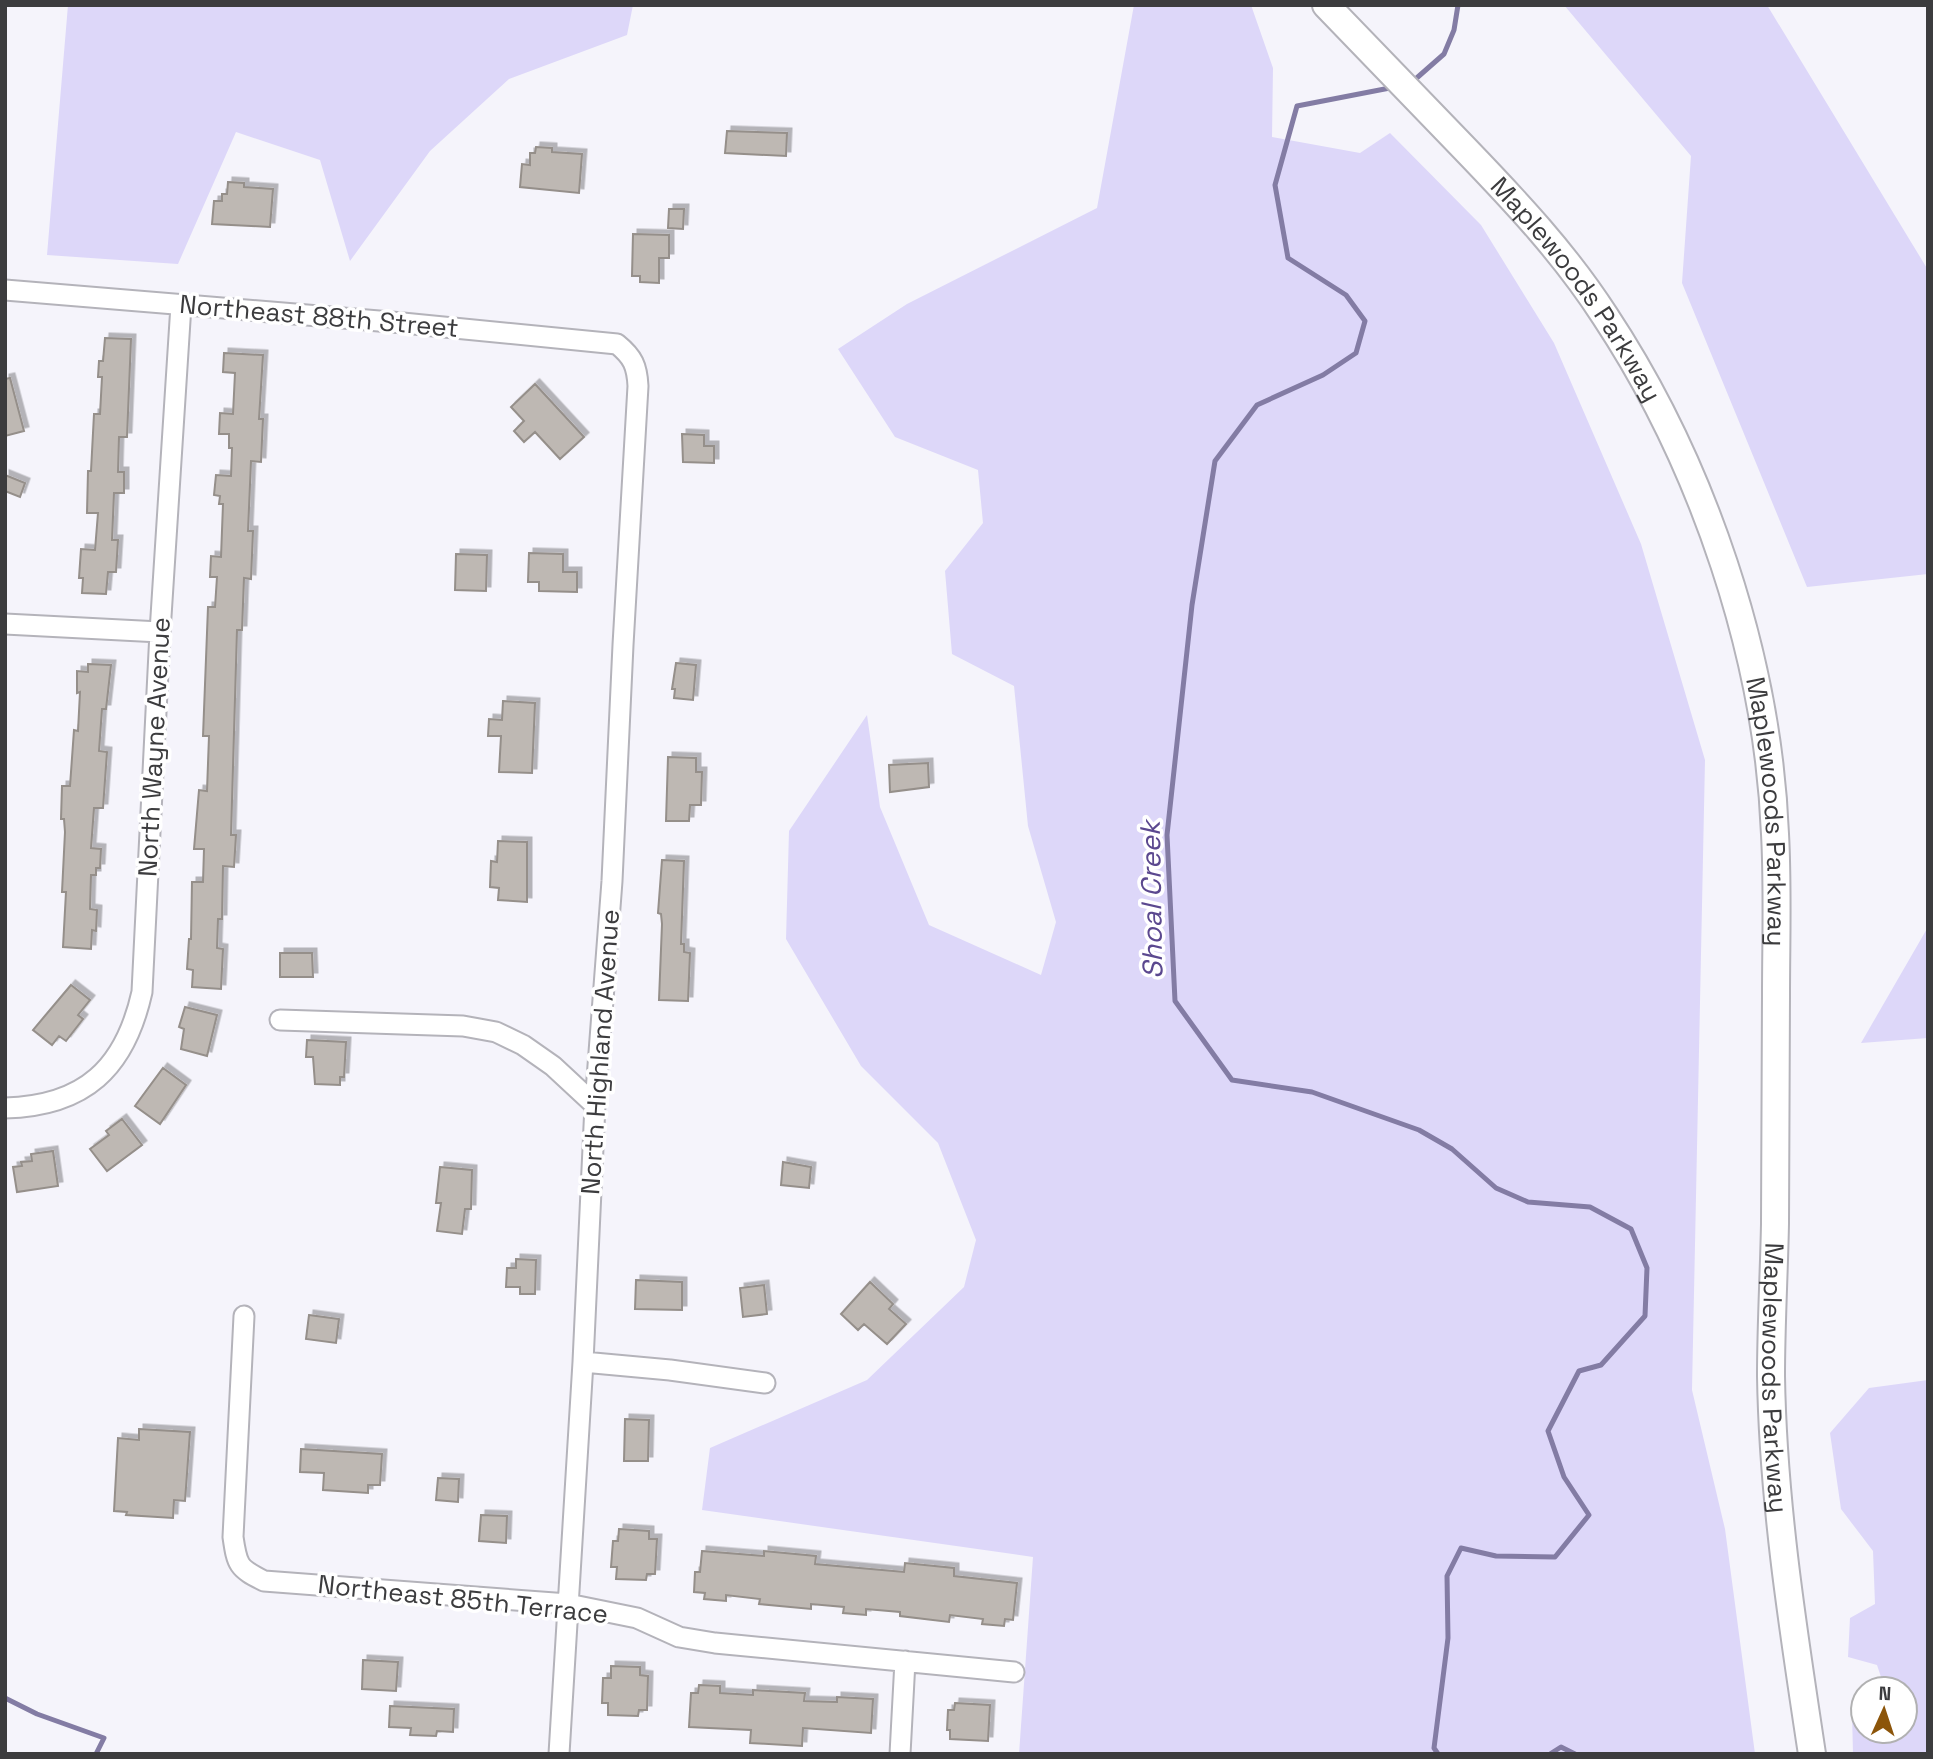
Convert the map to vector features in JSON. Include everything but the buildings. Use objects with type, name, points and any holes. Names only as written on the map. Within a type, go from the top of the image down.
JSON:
[{"type":"main road","name":"Maplewoods Parkway","points":[[1326,5],[1541,229],[1579,277],[1650,391],[1711,526],[1734,596],[1752,665],[1766,749],[1775,831],[1775,1191],[1771,1375],[1775,1451],[1788,1584],[1812,1754]]},
{"type":"street","name":"Northeast 88th Street","points":[[5,290],[546,336],[617,344],[629,354]]},
{"type":"street","name":"North Wayne Avenue","points":[[5,1108],[57,1101],[83,1089],[102,1074],[129,1037],[142,992],[160,632],[181,305]]},
{"type":"street","name":"North Highland Avenue","points":[[559,1754],[583,1362],[595,1105],[612,881],[623,631],[638,386],[637,365],[629,354]]},
{"type":"street","points":[[5,624],[160,632]]},
{"type":"street","points":[[280,1020],[463,1026],[496,1032],[523,1045],[553,1066],[595,1105]]},
{"type":"street","name":"Northeast 85th Terrace","points":[[244,1316],[233,1537],[236,1560],[244,1571],[264,1581],[568,1604],[637,1618],[679,1637],[715,1643],[1014,1672]]},
{"type":"street","points":[[583,1362],[765,1383]]},
{"type":"street","points":[[900,1754],[905,1661]]},
{"type":"shaded area","points":[[68,5],[633,5],[627,35],[509,79],[430,151],[350,261],[320,160],[236,132],[178,264],[47,255]]},
{"type":"shaded area","points":[[1134,5],[1251,5],[1273,68],[1272,137],[1360,153],[1390,133],[1481,225],[1554,343],[1641,544],[1705,760],[1692,1390],[1725,1529],[1755,1754],[1019,1754],[1033,1557],[702,1510],[710,1448],[867,1380],[964,1287],[976,1240],[938,1143],[861,1066],[786,939],[789,831],[867,715],[880,807],[929,925],[1041,975],[1056,922],[1028,826],[1014,686],[952,654],[945,571],[983,523],[978,470],[895,437],[838,349],[907,304],[1097,208]]},
{"type":"shaded area","points":[[1564,5],[1767,5],[1928,270],[1928,574],[1807,587],[1682,283],[1691,156]]},
{"type":"shaded area","points":[[1928,927],[1928,1038],[1861,1043]]},
{"type":"shaded area","points":[[1928,1380],[1928,1754],[1853,1754],[1853,1745],[1919,1745],[1919,1675],[1880,1675],[1877,1665],[1848,1657],[1850,1618],[1875,1604],[1873,1551],[1841,1509],[1830,1433],[1869,1388]]},
{"type":"waterway","name":"Shoal Creek","points":[[1411,83],[1444,54],[1454,30],[1458,5]]},
{"type":"waterway","name":"Shoal Creek","points":[[1395,87],[1297,106],[1275,185],[1288,258],[1346,295],[1365,321],[1356,353],[1323,375],[1257,405],[1215,461],[1192,605],[1167,835],[1175,1001],[1232,1080],[1312,1092],[1419,1130],[1452,1149],[1496,1188],[1528,1202],[1590,1207],[1631,1229],[1647,1268],[1645,1316],[1601,1365],[1579,1371],[1548,1431],[1564,1477],[1589,1515],[1555,1557],[1496,1556],[1461,1548],[1447,1576],[1448,1638],[1434,1748],[1438,1754]]},
{"type":"waterway","points":[[5,1698],[37,1714],[104,1738],[96,1754]]},
{"type":"waterway","name":"Shoal Creek","points":[[1550,1754],[1561,1747],[1575,1754]]}]
